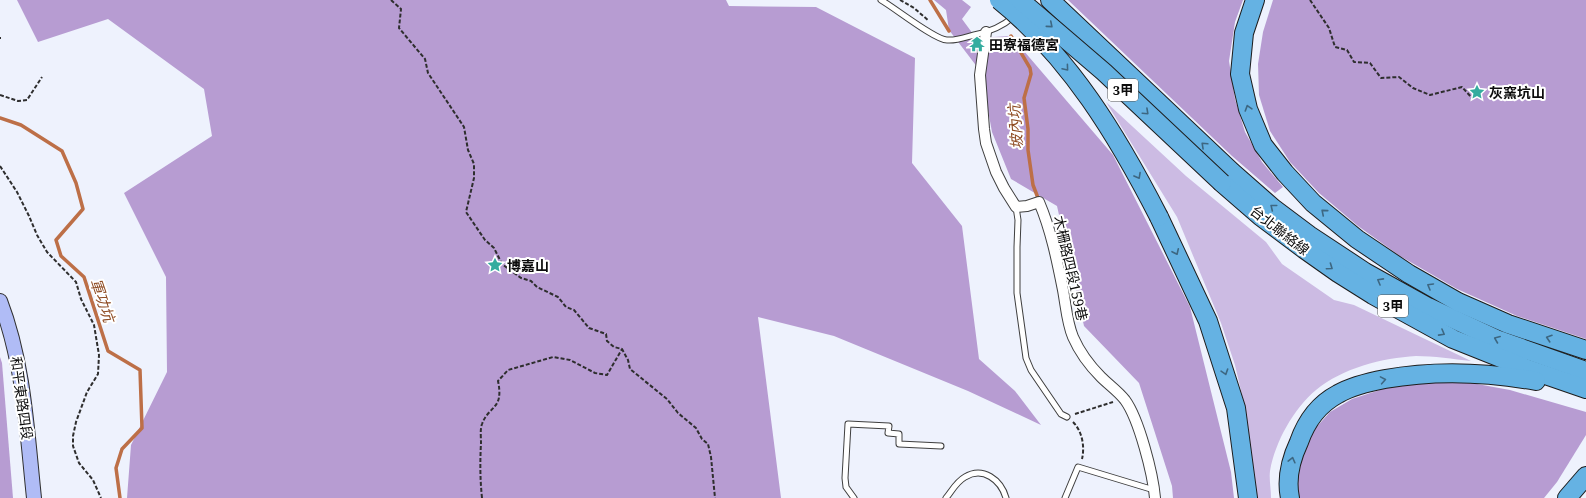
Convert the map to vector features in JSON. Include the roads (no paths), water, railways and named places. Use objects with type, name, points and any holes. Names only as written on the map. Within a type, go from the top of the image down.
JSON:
[{"type":"highway","points":[[999,0],[1047,46],[1082,88],[1112,132],[1137,174],[1159,217],[1208,321],[1236,408],[1248,498]]},
{"type":"highway","name":"台北聯絡線","points":[[1020,0],[1227,178],[1274,208],[1309,235],[1365,272],[1428,307],[1496,339],[1586,371]]},
{"type":"highway","name":"台北聯絡線","points":[[1050,0],[1227,178],[1260,216],[1304,249],[1338,273],[1453,339],[1528,369],[1586,389]]},
{"type":"highway","points":[[1255,0],[1244,34],[1240,74],[1248,109],[1263,144],[1285,173],[1313,203],[1357,239],[1409,274],[1458,302],[1508,324],[1586,350]]},
{"type":"highway","points":[[1290,498],[1288,490],[1292,459],[1304,427],[1321,406],[1339,393],[1367,382],[1402,376],[1434,373],[1476,373],[1586,389]]},
{"type":"highway","points":[[1567,498],[1586,478]]},
{"type":"highway","points":[[1573,498],[1586,478]]},
{"type":"main road","name":"和平東路四段","points":[[0,301],[13,340],[21,379],[34,498]]},
{"type":"street","points":[[986,32],[980,76],[986,143],[996,172],[1016,207]]},
{"type":"street","name":"木柵路四段159巷","points":[[1016,207],[1027,206],[1040,202],[1056,255],[1072,336],[1082,356],[1124,399],[1135,420],[1150,468],[1155,494]]},
{"type":"lane","points":[[881,0],[897,9],[929,32],[945,40],[986,32],[1007,23],[1034,0]]},
{"type":"lane","points":[[1016,207],[1018,220],[1017,293],[1026,358],[1031,370],[1061,414],[1067,417]]},
{"type":"lane","points":[[854,498],[850,495],[846,487],[845,478],[848,424],[889,426],[888,433],[899,434],[899,444],[941,446]]},
{"type":"lane","points":[[1065,498],[1078,467],[1155,494]]},
{"type":"lane","points":[[946,498],[957,483],[966,476],[975,473],[993,477],[1004,490],[1006,498]]},
{"type":"waterway","name":"坡內坑","points":[[930,0],[949,31]]},
{"type":"waterway","name":"坡內坑","points":[[1011,36],[1030,68],[1031,74],[1024,98],[1028,129],[1028,150],[1033,185],[1038,198]]},
{"type":"waterway","name":"軍功坑","points":[[0,118],[21,125],[62,151],[76,183],[83,209],[56,240],[61,256],[84,277],[108,351],[140,370],[142,428],[122,449],[116,468],[120,498]]},
{"type":"place","name":"田寮福德宮","points":[[977,44]]},
{"type":"place","name":"灰窯坑山","points":[[1477,92]]},
{"type":"place","name":"博嘉山","points":[[495,265]]}]
